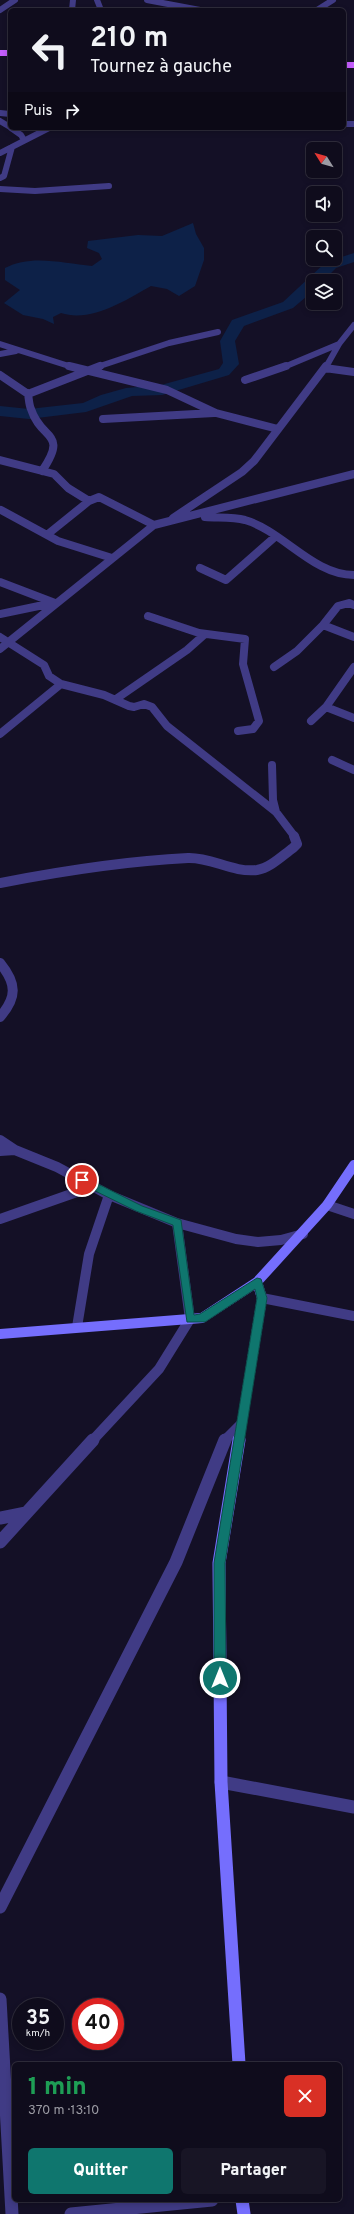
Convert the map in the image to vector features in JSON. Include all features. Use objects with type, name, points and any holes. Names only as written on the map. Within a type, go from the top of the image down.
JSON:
[{"type":"street","points":[[0,10],[15,0]]},
{"type":"street","points":[[147,0],[189,8]]},
{"type":"street","points":[[320,8],[333,0]]},
{"type":"street","points":[[14,130],[22,135],[24,140]]},
{"type":"street","points":[[0,153],[45,130]]},
{"type":"street","points":[[0,178],[4,176],[12,147]]},
{"type":"street","points":[[0,189],[21,191],[109,186]]},
{"type":"street","points":[[170,520],[248,467],[278,428],[291,415],[325,368],[339,344],[354,325]]},
{"type":"street","points":[[28,394],[85,371],[162,345],[218,332]]},
{"type":"street","points":[[0,344],[85,371],[153,388],[167,390],[185,400],[216,413],[278,428]]},
{"type":"street","points":[[245,380],[279,369],[339,344]]},
{"type":"street","points":[[0,354],[20,350]]},
{"type":"street","points":[[325,368],[354,372]]},
{"type":"street","points":[[2,378],[28,394],[32,411],[54,440],[54,449],[49,462],[42,471]]},
{"type":"street","points":[[103,420],[216,413]]},
{"type":"street","points":[[0,460],[54,474],[68,488],[89,501]]},
{"type":"street","points":[[0,649],[55,602],[154,525],[354,474]]},
{"type":"street","points":[[48,534],[89,501],[99,497],[154,525]]},
{"type":"street","points":[[1,510],[48,534],[58,541],[112,558]]},
{"type":"street","points":[[193,516],[238,518],[276,536],[298,552],[332,571],[342,575],[354,575]]},
{"type":"street","points":[[200,568],[226,580],[276,536]]},
{"type":"street","points":[[0,582],[55,602]]},
{"type":"street","points":[[0,614],[55,602]]},
{"type":"street","points":[[274,667],[291,656],[323,625],[338,606],[343,604],[354,605]]},
{"type":"street","points":[[148,616],[205,634],[245,639],[243,664],[259,721],[253,729],[238,732]]},
{"type":"street","points":[[323,625],[354,637]]},
{"type":"street","points":[[116,699],[187,650],[205,634]]},
{"type":"street","points":[[0,637],[7,643],[44,665],[47,668],[49,676],[61,684],[116,699],[134,707],[144,704],[154,708],[161,715],[167,726],[276,812],[297,840],[297,844],[265,868],[257,870],[250,871],[202,858],[189,858],[60,871],[0,883]]},
{"type":"street","points":[[311,721],[326,707],[354,667]]},
{"type":"street","points":[[0,734],[61,684]]},
{"type":"street","points":[[326,707],[354,718]]},
{"type":"street","points":[[332,760],[354,770]]},
{"type":"street","points":[[272,765],[273,800],[276,812]]},
{"type":"street","points":[[0,964],[11,982],[13,994],[11,1004],[0,1016]]},
{"type":"street","points":[[0,1140],[16,1150],[57,1167],[109,1195],[177,1223],[236,1239],[258,1242],[281,1240],[303,1234]]},
{"type":"street","points":[[0,1151],[16,1150]]},
{"type":"street","points":[[0,1334],[202,1318],[257,1282],[303,1234],[327,1205],[354,1164]]},
{"type":"street","points":[[0,1219],[94,1186]]},
{"type":"street","points":[[76,1327],[89,1254],[109,1195]]},
{"type":"street","points":[[327,1205],[354,1214]]},
{"type":"street","points":[[343,1210],[354,1205]]},
{"type":"street","points":[[0,1542],[159,1369],[190,1319],[177,1223]]},
{"type":"street","points":[[239,2062],[221,1782],[219,1563],[262,1298],[257,1282]]},
{"type":"street","points":[[262,1298],[354,1316]]},
{"type":"street","points":[[0,1907],[176,1562],[225,1439],[241,1424]]},
{"type":"street","points":[[0,1518],[26,1513]]},
{"type":"street","points":[[221,1782],[354,1807]]},
{"type":"street","points":[[0,1999],[12,2214]]},
{"type":"street","points":[[71,2214],[192,2202]]},
{"type":"street","points":[[242,2202],[244,2214]]},
{"type":"water","points":[[193,223],[196,234],[204,248],[204,260],[195,286],[179,296],[167,289],[151,286],[96,313],[72,315],[61,313],[53,317],[54,324],[43,319],[23,315],[4,303],[20,290],[5,280],[5,268],[25,261],[36,260],[92,266],[102,259],[99,253],[87,248],[88,241],[138,235],[162,236]]},
{"type":"waterway","points":[[322,274],[331,265],[354,257]]},
{"type":"waterway","points":[[0,411],[29,414],[86,407],[106,398],[131,391],[162,390],[224,372],[231,364],[228,341],[237,323],[261,313],[288,305],[306,289]]},
{"type":"route","points":[[82,1180],[109,1195],[177,1223],[190,1319],[202,1318],[257,1282],[260,1290],[262,1298],[219,1563],[220,1678]]}]
